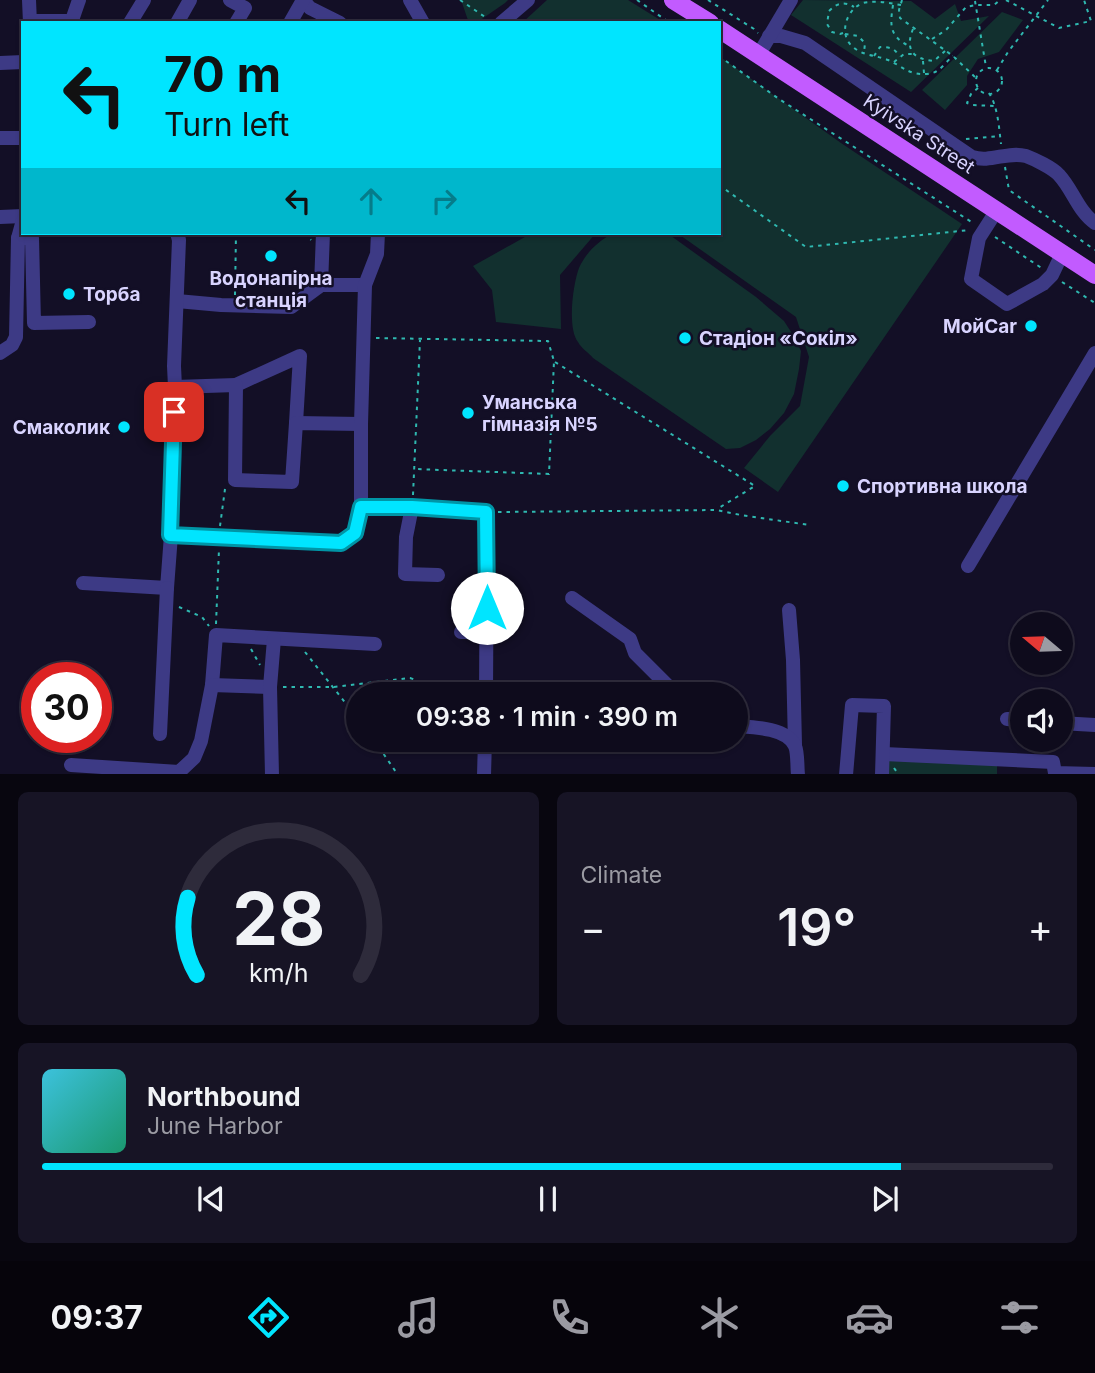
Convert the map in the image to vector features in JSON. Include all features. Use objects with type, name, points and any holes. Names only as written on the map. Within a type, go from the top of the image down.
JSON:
[{"type":"main road","points":[[673,0],[707,21]]},
{"type":"main road","name":"Kyivska Street","points":[[721,30],[1095,275]]},
{"type":"street","points":[[29,0],[30,21]]},
{"type":"street","points":[[71,21],[79,0]]},
{"type":"street","points":[[131,21],[144,0]]},
{"type":"street","points":[[178,21],[190,0]]},
{"type":"street","points":[[230,0],[245,8],[237,21]]},
{"type":"street","points":[[291,21],[303,0],[310,8],[336,21]]},
{"type":"street","points":[[410,0],[422,21]]},
{"type":"street","points":[[503,21],[528,0]]},
{"type":"street","points":[[759,54],[791,0]]},
{"type":"street","points":[[769,36],[781,36],[805,43],[972,157],[981,160],[1017,154],[1030,157],[1058,174],[1087,218],[1095,223]]},
{"type":"street","points":[[0,63],[21,62]]},
{"type":"street","points":[[0,138],[21,137]]},
{"type":"street","points":[[997,210],[979,238],[971,279],[1007,304],[1044,285],[1062,254]]},
{"type":"street","points":[[0,217],[21,218]]},
{"type":"street","points":[[0,354],[12,345],[16,337],[18,238],[21,226]]},
{"type":"street","points":[[160,734],[170,535],[178,235]]},
{"type":"street","points":[[321,285],[323,235]]},
{"type":"street","points":[[170,535],[341,543],[355,533],[361,507],[365,285],[377,254],[378,235]]},
{"type":"street","points":[[18,238],[32,238],[34,323],[89,322]]},
{"type":"street","points":[[177,301],[291,307],[321,285],[365,285]]},
{"type":"street","points":[[968,566],[1095,353]]},
{"type":"street","points":[[175,387],[236,385],[300,356],[292,482],[235,480],[236,385]]},
{"type":"street","points":[[296,423],[361,424]]},
{"type":"street","points":[[361,507],[486,512],[486,682]]},
{"type":"street","points":[[412,507],[406,537],[405,574],[438,575]]},
{"type":"street","points":[[82,583],[167,595]]},
{"type":"street","points":[[572,598],[630,639],[635,653],[664,682]]},
{"type":"street","points":[[789,610],[798,774]]},
{"type":"street","points":[[461,632],[487,632]]},
{"type":"street","points":[[71,765],[179,773],[194,758],[201,741],[212,684],[216,635],[375,644]]},
{"type":"street","points":[[272,774],[270,687],[274,639]]},
{"type":"street","points":[[212,684],[270,687]]},
{"type":"street","points":[[846,774],[852,705],[884,706],[883,774]]},
{"type":"street","points":[[1073,724],[1095,725]]},
{"type":"street","points":[[748,727],[785,735],[795,745]]},
{"type":"street","points":[[484,774],[485,752]]},
{"type":"street","points":[[884,754],[1002,766],[1053,762],[1055,773],[1095,774]]},
{"type":"path","points":[[460,0],[490,21]]},
{"type":"path","points":[[637,0],[667,21]]},
{"type":"path","points":[[902,0],[900,18],[953,55],[976,78],[978,88],[989,93],[996,91],[1001,85],[997,70],[987,68],[980,71],[976,78]]},
{"type":"path","points":[[931,39],[946,30],[966,7],[994,5],[1000,0]]},
{"type":"path","points":[[1006,0],[1059,28],[1091,21],[1084,0]]},
{"type":"path","points":[[997,70],[1048,0]]},
{"type":"path","points":[[901,5],[880,1],[855,8],[849,15],[845,33],[850,46],[915,75],[936,73],[953,55]]},
{"type":"path","points":[[975,1],[987,68]]},
{"type":"path","points":[[855,8],[847,3],[836,4],[828,10],[827,24],[832,32],[858,36],[865,43],[864,54]]},
{"type":"path","points":[[893,4],[892,33],[899,41],[909,46],[914,54],[923,60],[934,61],[946,50]]},
{"type":"path","points":[[909,46],[909,38],[914,28]]},
{"type":"path","points":[[873,56],[880,47],[890,47],[898,52],[899,57]]},
{"type":"path","points":[[893,63],[904,54],[914,54]]},
{"type":"path","points":[[721,57],[779,99],[1095,303]]},
{"type":"path","points":[[923,60],[925,74]]},
{"type":"path","points":[[978,88],[967,103],[995,106]]},
{"type":"path","points":[[989,93],[995,106],[1009,190],[1095,250]]},
{"type":"path","points":[[721,186],[806,247],[984,229]]},
{"type":"path","points":[[234,305],[236,235]]},
{"type":"path","points":[[365,338],[548,341],[554,361],[550,474],[415,469]]},
{"type":"path","points":[[412,507],[420,339]]},
{"type":"path","points":[[554,361],[755,486],[716,510]]},
{"type":"path","points":[[216,635],[219,537],[225,489]]},
{"type":"path","points":[[486,512],[716,510],[809,525]]},
{"type":"path","points":[[167,595],[202,617],[216,635]]},
{"type":"path","points":[[241,637],[256,655],[260,666]]},
{"type":"path","points":[[294,640],[346,704]]},
{"type":"path","points":[[375,682],[410,678],[421,682]]},
{"type":"path","points":[[270,687],[346,685]]},
{"type":"path","points":[[382,752],[397,774]]},
{"type":"green space","points":[[461,0],[508,0],[479,21],[468,21]]},
{"type":"green space","points":[[547,0],[628,0],[662,21],[524,21]]},
{"type":"green space","points":[[803,0],[911,1],[935,19],[955,4],[961,21],[989,16],[911,92],[791,15]]},
{"type":"green space","points":[[1002,12],[1023,20],[999,52],[978,59],[967,76],[967,85],[945,110],[922,90]]},
{"type":"green space","points":[[721,57],[841,143],[962,224],[778,492],[744,468],[770,436],[800,406],[809,357],[796,317],[680,235],[721,235]]},
{"type":"green space","points":[[528,235],[594,235],[560,275],[561,329],[496,322],[492,290],[473,266]]},
{"type":"green space","name":"Стадіон «Сокіл»","points":[[610,235],[670,235],[756,297],[784,321],[801,351],[799,369],[794,394],[784,413],[770,429],[740,448],[726,449],[593,358],[579,344],[573,327],[573,295],[579,268],[598,243]]},
{"type":"green space","points":[[888,760],[997,764],[997,774],[887,774]]},
{"type":"place","name":"Водонапірна станція","points":[[271,256]]},
{"type":"place","name":"Торба","points":[[69,294]]},
{"type":"place","name":"МойCar","points":[[1031,326]]},
{"type":"place","name":"Стадіон «Сокіл»","points":[[685,338]]},
{"type":"place","name":"Уманська гімназія №5","points":[[468,413]]},
{"type":"place","name":"Смаколик","points":[[124,427]]},
{"type":"place","name":"Спортивна школа","points":[[843,486]]},
{"type":"route","points":[[174,412],[170,535],[341,543],[355,533],[361,507],[486,512],[487,608]]}]
